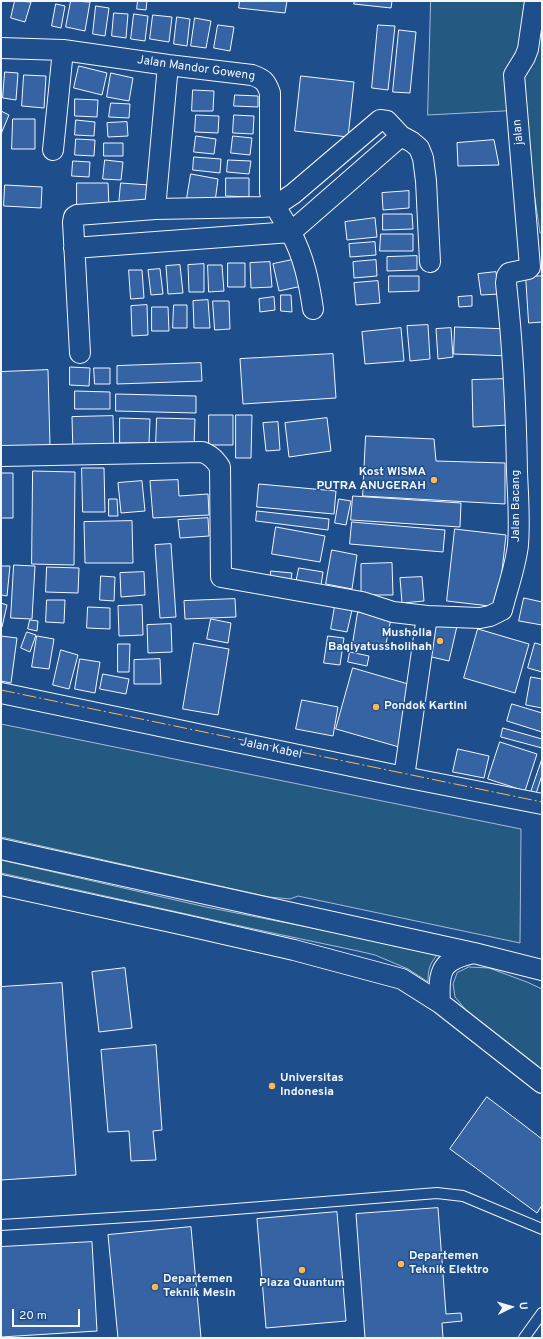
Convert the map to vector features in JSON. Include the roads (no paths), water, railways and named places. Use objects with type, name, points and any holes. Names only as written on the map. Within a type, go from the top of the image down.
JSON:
[{"type":"street","name":"jalan","points":[[506,283],[509,272],[528,269],[530,266],[514,75],[530,42],[535,1]]},
{"type":"street","name":"Jalan Mandor Goweng","points":[[1,48],[63,50],[252,75],[264,80],[270,93],[270,192],[275,206],[291,232],[303,259],[309,282],[313,309]]},
{"type":"street","points":[[53,150],[63,50]]},
{"type":"street","points":[[156,209],[168,65]]},
{"type":"street","points":[[80,353],[74,248],[74,217],[77,215],[156,209],[275,206],[293,194],[378,120],[386,121],[402,136],[412,142],[418,148],[423,158],[426,181],[430,262]]},
{"type":"street","points":[[74,248],[291,232],[402,136]]},
{"type":"street","name":"Jalan Bacang","points":[[1,456],[202,452],[208,454],[214,459],[220,467],[221,577],[362,602],[394,612],[427,616],[480,618],[490,616],[502,610],[518,546],[516,415],[511,330],[506,283]]},
{"type":"street","points":[[404,777],[427,616]]},
{"type":"street","name":"Jalan Kabel","points":[[1,693],[404,777],[542,804]]},
{"type":"street","points":[[1,849],[474,953],[542,970]]},
{"type":"street","points":[[1,885],[294,950],[402,979],[440,1003],[542,1083]]},
{"type":"street","points":[[440,1003],[440,979],[442,972],[448,963],[459,956],[474,953]]},
{"type":"lane","points":[[1,1224],[160,1215],[438,1193],[463,1196],[542,1229]]},
{"type":"lane","points":[[524,1338],[542,1313]]},
{"type":"place","name":"Kost WISMA PUTRA ANUGERAH","points":[[434,480]]},
{"type":"place","name":"Musholla Baqiyatussholihah","points":[[440,641]]},
{"type":"place","name":"Pondok Kartini","points":[[376,707]]},
{"type":"place","name":"Universitas Indonesia","points":[[272,1086]]},
{"type":"place","name":"Departemen Teknik Elektro","points":[[401,1264]]},
{"type":"place","name":"Plaza Quantum","points":[[302,1270]]},
{"type":"place","name":"Departemen Teknik Mesin","points":[[155,1287]]}]
